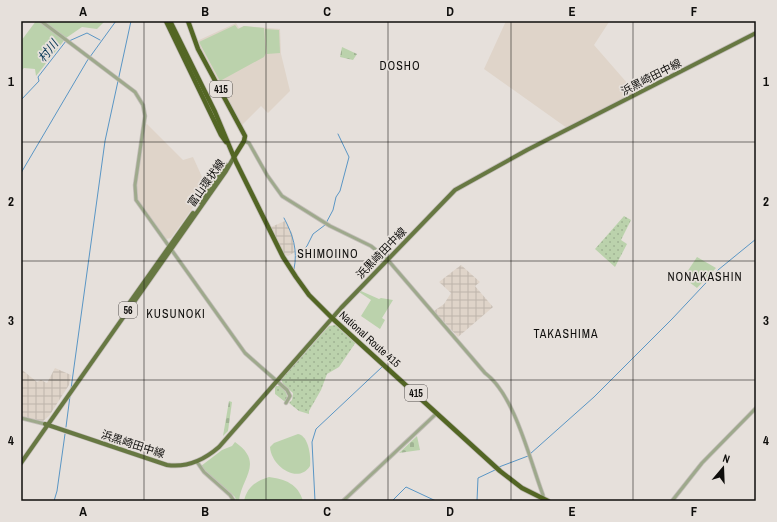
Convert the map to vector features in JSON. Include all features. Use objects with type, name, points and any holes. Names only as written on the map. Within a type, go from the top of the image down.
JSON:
[{"type":"highway","name":"National Route 415","points":[[166,21],[221,135],[230,148]]},
{"type":"highway","name":"National Route 415","points":[[170,21],[215,112],[234,156],[294,274],[309,295],[332,318],[508,478],[548,501]]},
{"type":"highway","name":"415","points":[[188,21],[198,49],[242,129],[245,136],[244,141]]},
{"type":"highway","points":[[234,156],[244,141]]},
{"type":"main road","name":"浜黒崎田中線","points":[[47,424],[167,464],[197,462],[219,447],[332,318],[387,259],[450,195],[463,184],[756,33]]},
{"type":"main road","name":"富山環状線","points":[[21,463],[234,156]]},
{"type":"main road","name":"富山環状線","points":[[21,458],[47,424]]},
{"type":"street","points":[[41,21],[135,92],[141,100],[145,116],[135,185],[136,200],[245,353],[289,393],[289,400],[286,403]]},
{"type":"street","points":[[244,141],[249,143],[267,175],[282,196],[330,226],[371,246],[387,259],[485,373],[496,383],[520,427],[543,498]]},
{"type":"street","points":[[672,501],[702,463],[756,408]]},
{"type":"street","points":[[343,501],[437,413]]},
{"type":"street","points":[[21,418],[47,424]]},
{"type":"street","points":[[197,462],[204,472],[230,495],[234,501]]},
{"type":"shaded area","points":[[506,21],[608,21],[609,22],[594,45],[635,92],[567,128],[484,69]]},
{"type":"shaded area","points":[[236,23],[239,28],[244,26],[280,29],[281,54],[290,91],[268,113],[261,106],[242,125],[197,41]]},
{"type":"shaded area","points":[[147,124],[183,160],[193,157],[207,188],[171,238],[166,239],[140,207],[135,192],[145,125]]},
{"type":"shaded area","points":[[285,221],[292,233],[295,252],[288,256],[282,251],[271,227]]},
{"type":"shaded area","points":[[461,265],[480,282],[475,286],[493,307],[458,337],[434,311],[444,304],[451,293],[439,282]]},
{"type":"shaded area","points":[[55,368],[71,375],[69,385],[49,416],[43,421],[21,417],[21,369],[37,382],[41,380],[47,383]]},
{"type":"green space","points":[[36,21],[105,21],[97,29],[82,27],[66,38],[36,76],[35,69],[24,68],[21,71],[21,41]]},
{"type":"green space","points":[[235,25],[238,29],[244,26],[264,28],[266,53],[264,57],[220,81],[199,42]]},
{"type":"green space","points":[[265,29],[279,30],[280,53],[267,54]]},
{"type":"green space","points":[[342,47],[357,54],[353,60],[340,57]]},
{"type":"green space","points":[[624,216],[631,220],[621,240],[627,244],[615,267],[595,249]]},
{"type":"green space","points":[[697,257],[716,268],[697,288],[685,279],[685,275]]},
{"type":"green space","points":[[361,291],[379,299],[393,300],[382,318],[385,320],[380,329],[361,316],[371,300],[359,292]]},
{"type":"green space","points":[[336,325],[356,342],[339,367],[327,374],[321,390],[309,411],[309,414],[299,411],[289,403],[292,400],[293,393],[283,384],[281,379],[329,326]]},
{"type":"green space","points":[[276,386],[281,386],[287,394],[286,401],[275,394]]},
{"type":"green space","points":[[229,401],[232,402],[228,431],[223,436]]},
{"type":"green space","points":[[298,434],[305,439],[310,452],[310,466],[299,474],[286,471],[280,466],[275,461],[270,447],[274,443]]},
{"type":"green space","points":[[417,436],[420,450],[399,453]]},
{"type":"green space","points":[[235,442],[249,457],[250,464],[239,501],[236,501],[235,497],[201,466],[222,450],[232,446]]},
{"type":"green space","points":[[269,477],[290,483],[298,490],[303,501],[244,501],[247,492],[253,485],[260,480]]},
{"type":"waterway","points":[[21,173],[87,61],[116,21]]},
{"type":"waterway","points":[[71,389],[105,141],[131,21]]},
{"type":"waterway","name":"村川","points":[[69,41],[87,33],[100,40]]},
{"type":"waterway","name":"村川","points":[[21,100],[39,81],[38,77],[66,41]]},
{"type":"waterway","points":[[296,257],[307,246],[313,234],[325,225],[333,210],[336,197],[340,191],[349,157],[338,134]]},
{"type":"waterway","points":[[284,218],[294,243],[294,269]]},
{"type":"waterway","points":[[530,454],[594,397],[672,319],[718,270],[756,239]]},
{"type":"waterway","points":[[315,501],[312,442],[316,429],[382,367]]},
{"type":"waterway","points":[[66,427],[70,396]]},
{"type":"waterway","points":[[54,501],[57,491],[65,434]]},
{"type":"waterway","points":[[499,467],[528,456]]},
{"type":"waterway","points":[[477,501],[478,478],[495,470]]},
{"type":"waterway","points":[[392,501],[406,487],[436,501]]},
{"type":"district","name":"DOSHO","points":[[400,66]]},
{"type":"district","name":"SHIMOIINO","points":[[328,254]]},
{"type":"district","name":"NONAKASHIN","points":[[705,277]]},
{"type":"district","name":"KUSUNOKI","points":[[176,314]]},
{"type":"district","name":"TAKASHIMA","points":[[566,334]]}]
